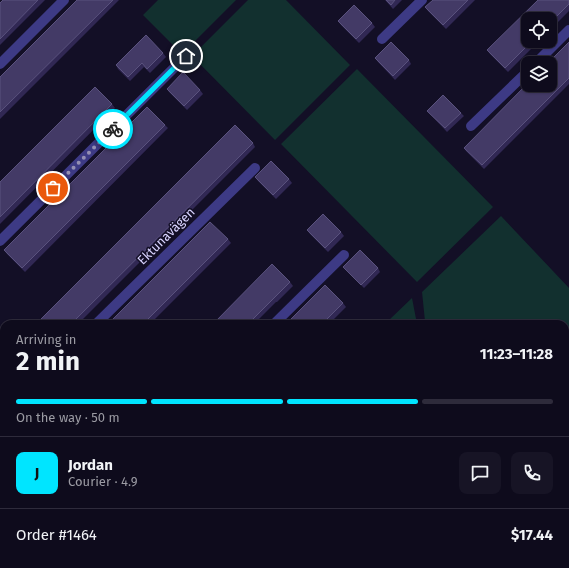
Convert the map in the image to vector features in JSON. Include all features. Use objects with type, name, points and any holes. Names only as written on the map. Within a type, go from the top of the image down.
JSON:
[{"type":"street","points":[[0,64],[64,0]]},
{"type":"street","points":[[382,39],[422,0]]},
{"type":"street","points":[[543,56],[569,30]]},
{"type":"street","points":[[0,241],[186,56]]},
{"type":"street","points":[[471,126],[521,78]]},
{"type":"street","name":"Ektunavägen","points":[[100,320],[255,168]]},
{"type":"street","points":[[278,320],[344,255]]},
{"type":"green space","points":[[158,0],[236,0],[182,54],[143,15]]},
{"type":"green space","points":[[248,0],[286,0],[350,65],[275,140],[192,56]]},
{"type":"green space","points":[[357,69],[493,207],[417,282],[281,144]]},
{"type":"green space","points":[[501,216],[569,288],[569,320],[425,320],[422,292]]},
{"type":"green space","points":[[412,298],[416,320],[389,320]]},
{"type":"building","points":[[3,0],[38,0],[0,39],[0,3]]},
{"type":"building","points":[[77,0],[113,0],[0,112],[0,77]]},
{"type":"building","points":[[386,0],[395,0],[391,5]]},
{"type":"building","points":[[433,0],[468,0],[443,25],[425,7]]},
{"type":"building","points":[[538,0],[569,0],[569,4],[557,16],[557,12],[526,12]]},
{"type":"building","points":[[354,5],[372,23],[356,39],[338,21]]},
{"type":"building","points":[[521,17],[521,48],[525,48],[505,68],[487,50]]},
{"type":"building","points":[[146,35],[163,53],[147,69],[142,63],[128,77],[116,65]]},
{"type":"building","points":[[391,42],[409,60],[393,76],[375,58]]},
{"type":"building","points":[[569,42],[569,78],[557,90],[557,56],[555,56]]},
{"type":"building","points":[[183,72],[200,90],[184,106],[167,89]]},
{"type":"building","points":[[95,87],[112,104],[0,217],[0,182]]},
{"type":"building","points":[[521,90],[521,92],[555,92],[482,165],[464,148]]},
{"type":"building","points":[[443,95],[461,113],[445,128],[427,111]]},
{"type":"building","points":[[147,107],[165,125],[22,268],[4,250]]},
{"type":"building","points":[[235,125],[253,143],[75,320],[41,319]]},
{"type":"building","points":[[271,161],[289,179],[273,195],[255,177]]},
{"type":"building","points":[[323,214],[341,232],[325,248],[307,230]]},
{"type":"building","points":[[210,222],[228,239],[147,320],[112,320]]},
{"type":"building","points":[[360,250],[378,268],[361,285],[343,267]]},
{"type":"building","points":[[272,264],[290,282],[252,320],[217,320]]},
{"type":"building","points":[[325,285],[343,303],[326,320],[290,320]]},
{"type":"way so far","points":[[53,188],[113,129]]},
{"type":"route","points":[[113,129],[186,56]]}]
